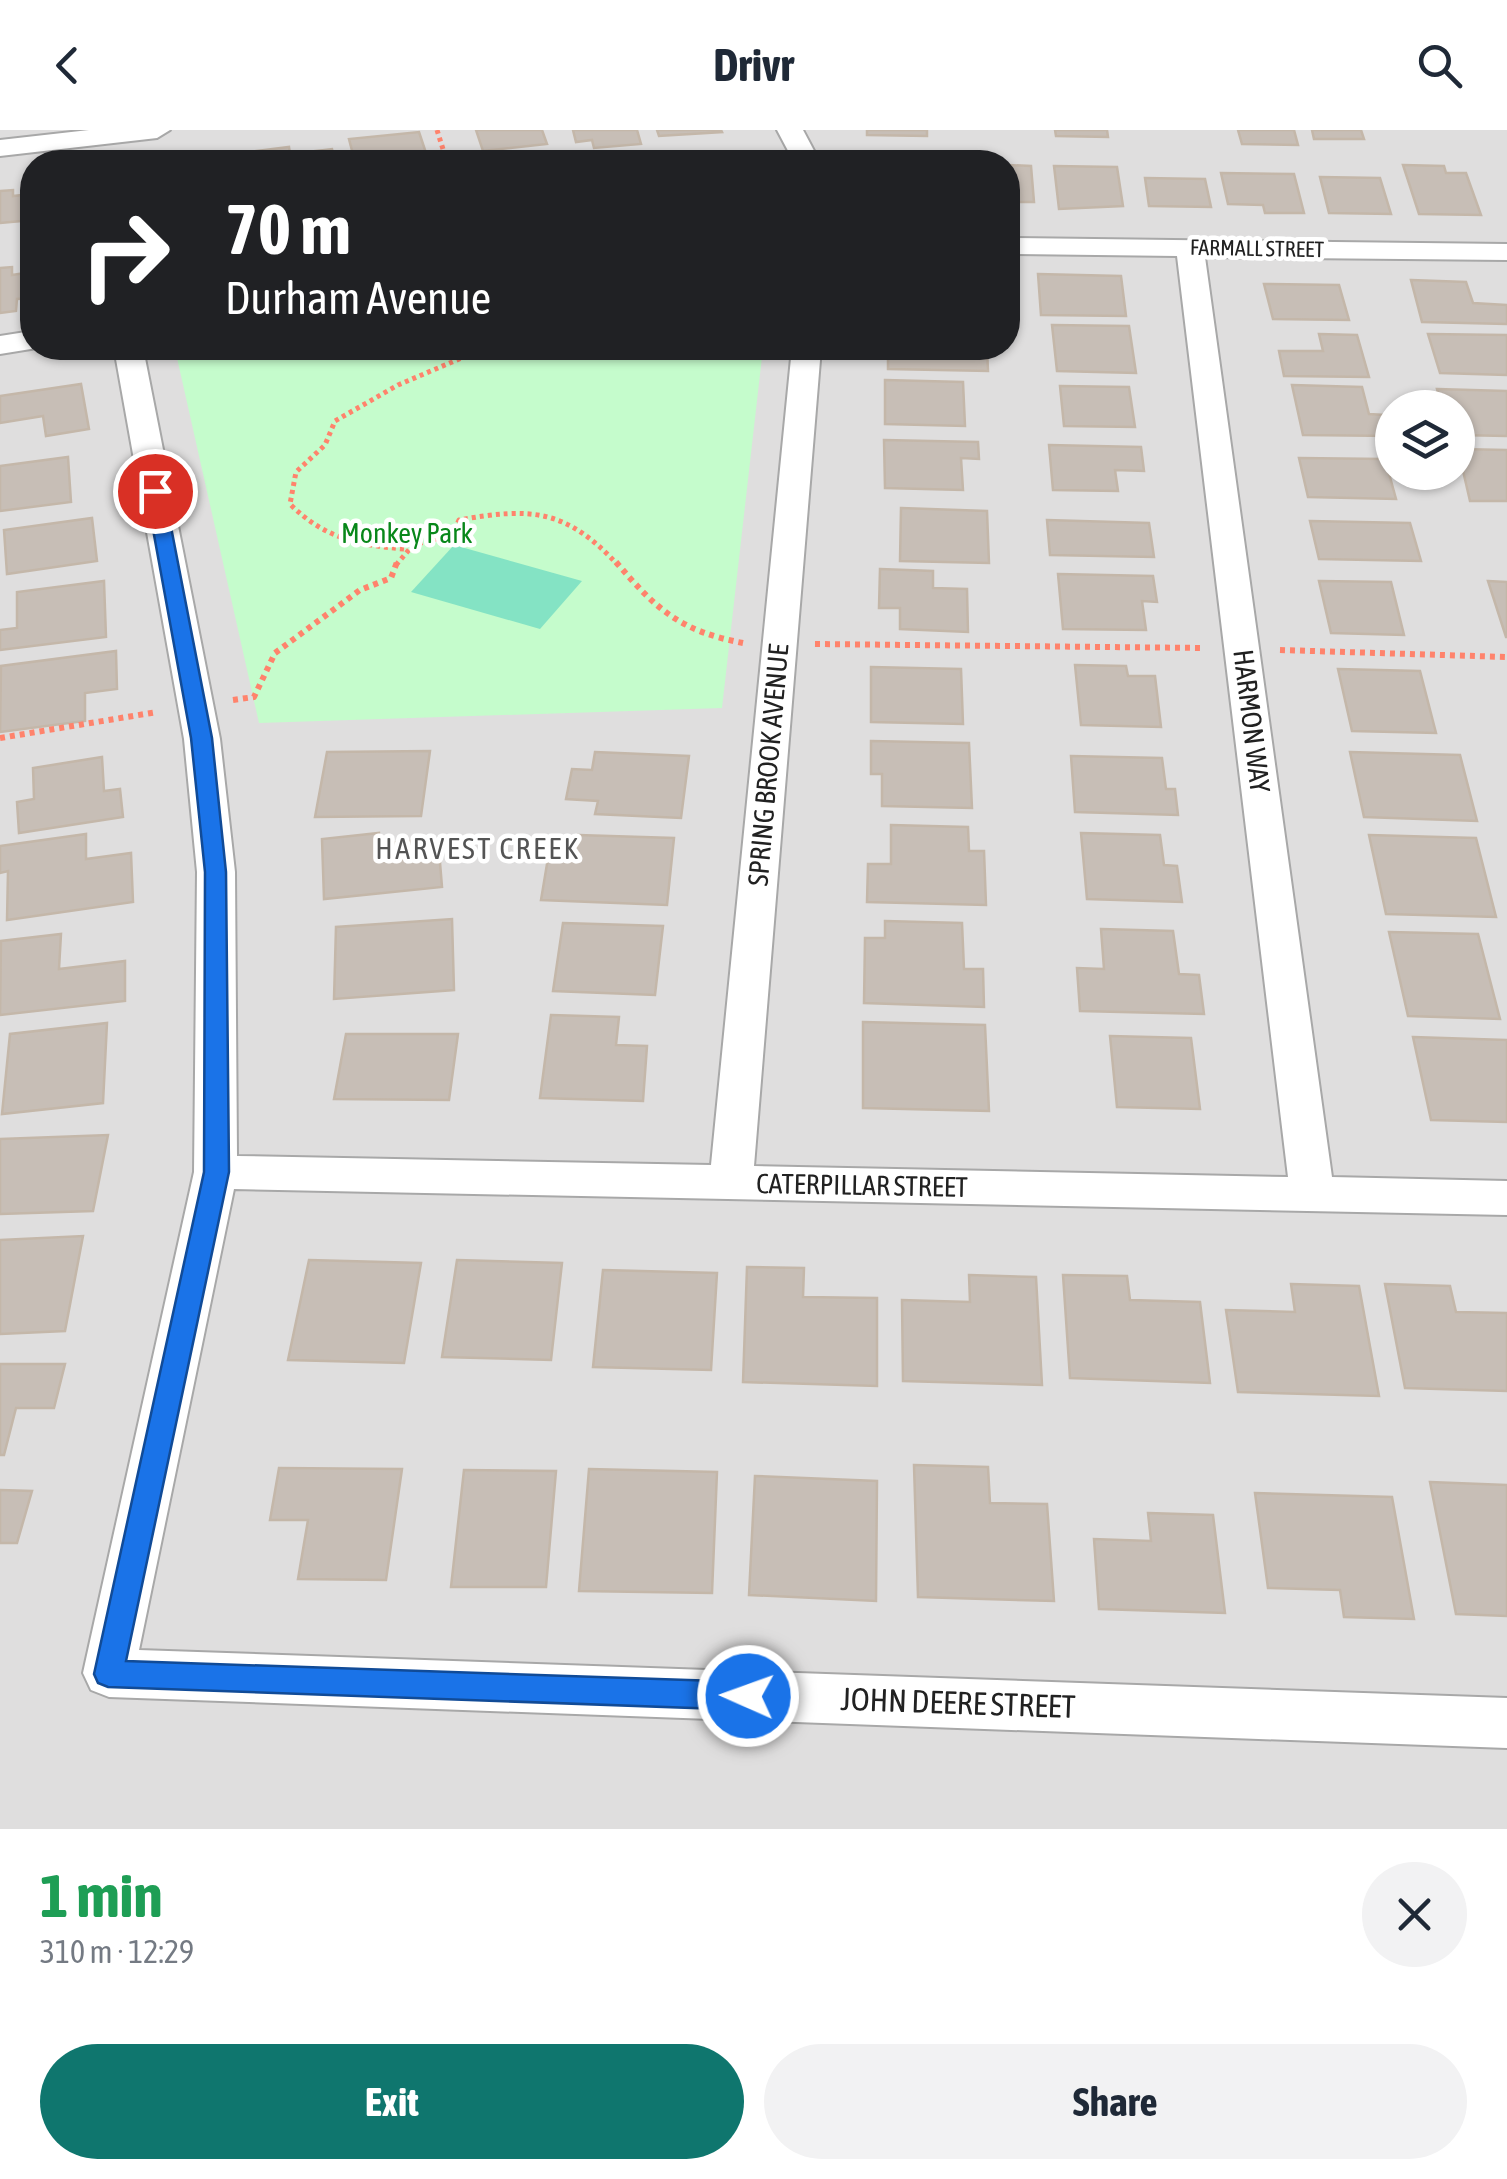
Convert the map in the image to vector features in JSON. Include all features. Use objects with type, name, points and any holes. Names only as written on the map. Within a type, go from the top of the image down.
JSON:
[{"type":"street","points":[[0,148],[157,130]]},
{"type":"street","name":"FARMALL STREET","points":[[1020,246],[1507,252]]},
{"type":"street","name":"HARMON WAY","points":[[1190,247],[1312,1194]]},
{"type":"street","points":[[130,360],[195,705],[216,872],[216,1172]]},
{"type":"street","name":"SPRING BROOK AVENUE","points":[[731,1183],[806,360]]},
{"type":"street","name":"CATERPILLAR STREET","points":[[216,1172],[1507,1198]]},
{"type":"street","name":"JOHN DEERE STREET","points":[[216,1172],[108,1674],[1507,1723]]},
{"type":"path","points":[[457,360],[398,385],[334,422],[324,445],[296,472],[290,504],[312,528],[344,544],[405,549],[430,535],[452,535],[459,520],[497,508],[537,510],[568,518],[601,545],[653,604],[688,630],[720,642],[1507,657]]},
{"type":"path","points":[[0,738],[254,697],[275,653],[360,590],[391,578],[405,549]]},
{"type":"shaded area","points":[[0,130],[1507,130],[1507,1829],[0,1829]]},
{"type":"green space","name":"Monkey Park","points":[[177,360],[762,360],[722,708],[259,723]]},
{"type":"green space","points":[[454,545],[582,581],[540,629],[411,592]]},
{"type":"building","points":[[476,130],[542,130],[547,144],[492,150],[483,150]]},
{"type":"building","points":[[573,130],[637,130],[641,144],[594,148],[592,140],[576,142]]},
{"type":"building","points":[[657,130],[721,130],[722,132],[659,136]]},
{"type":"building","points":[[867,130],[927,130],[927,136],[867,135]]},
{"type":"building","points":[[1055,130],[1107,130],[1108,137],[1056,136]]},
{"type":"building","points":[[1238,130],[1294,130],[1298,145],[1242,144]]},
{"type":"building","points":[[1312,130],[1361,130],[1364,139],[1314,139]]},
{"type":"building","points":[[419,132],[425,150],[352,150],[349,139]]},
{"type":"building","points":[[1403,165],[1444,166],[1446,173],[1466,173],[1481,215],[1419,214]]},
{"type":"building","points":[[1020,166],[1031,166],[1034,202],[1020,202]]},
{"type":"building","points":[[1054,166],[1117,167],[1123,206],[1059,209]]},
{"type":"building","points":[[1221,173],[1294,174],[1304,213],[1265,213],[1263,205],[1228,204]]},
{"type":"building","points":[[1320,177],[1380,178],[1391,214],[1329,213]]},
{"type":"building","points":[[1145,178],[1205,179],[1211,207],[1149,206]]},
{"type":"building","points":[[13,190],[13,196],[20,195],[20,221],[0,223],[0,191]]},
{"type":"building","points":[[12,267],[12,275],[20,274],[16,311],[0,313],[0,268]]},
{"type":"building","points":[[1038,274],[1121,276],[1126,316],[1041,315]]},
{"type":"building","points":[[1411,280],[1466,282],[1473,303],[1507,305],[1507,324],[1422,322]]},
{"type":"building","points":[[1264,284],[1339,285],[1349,320],[1273,319]]},
{"type":"building","points":[[1052,325],[1129,326],[1136,373],[1057,371]]},
{"type":"building","points":[[1319,334],[1357,335],[1369,377],[1284,376],[1279,351],[1323,351]]},
{"type":"building","points":[[1428,334],[1507,335],[1507,375],[1440,373]]},
{"type":"building","points":[[888,360],[988,360],[988,371],[888,369]]},
{"type":"building","points":[[885,380],[963,382],[965,426],[885,424]]},
{"type":"building","points":[[81,384],[89,429],[46,436],[43,416],[0,423],[0,396]]},
{"type":"building","points":[[1292,385],[1362,387],[1369,414],[1375,414],[1375,436],[1303,435]]},
{"type":"building","points":[[1060,386],[1129,387],[1135,427],[1064,426]]},
{"type":"building","points":[[1475,390],[1507,391],[1507,436],[1475,435]]},
{"type":"building","points":[[884,440],[978,442],[979,459],[961,458],[963,490],[885,488]]},
{"type":"building","points":[[1049,445],[1141,447],[1144,471],[1115,470],[1118,491],[1053,490]]},
{"type":"building","points":[[1475,449],[1507,450],[1507,501],[1470,501],[1467,490],[1475,490]]},
{"type":"building","points":[[68,457],[71,502],[0,511],[0,466]]},
{"type":"building","points":[[1299,458],[1375,459],[1375,490],[1394,490],[1396,499],[1308,497]]},
{"type":"building","points":[[901,508],[987,511],[989,563],[900,561]]},
{"type":"building","points":[[92,518],[97,561],[7,574],[4,530]]},
{"type":"building","points":[[1047,520],[1149,523],[1154,557],[1050,555]]},
{"type":"building","points":[[1310,521],[1410,523],[1421,561],[1319,559]]},
{"type":"building","points":[[880,569],[933,571],[933,588],[967,589],[968,632],[900,629],[900,608],[879,608]]},
{"type":"building","points":[[1058,574],[1153,576],[1157,602],[1142,601],[1146,630],[1063,629]]},
{"type":"building","points":[[104,581],[106,637],[0,650],[0,630],[17,628],[17,592]]},
{"type":"building","points":[[1319,581],[1391,582],[1404,635],[1331,633]]},
{"type":"building","points":[[1488,581],[1507,582],[1507,637],[1506,637]]},
{"type":"building","points":[[116,651],[117,689],[85,693],[85,721],[0,732],[1,666]]},
{"type":"building","points":[[1075,665],[1126,666],[1128,676],[1155,676],[1161,727],[1081,725]]},
{"type":"building","points":[[871,667],[961,669],[963,724],[871,722]]},
{"type":"building","points":[[1338,669],[1420,671],[1436,733],[1352,731]]},
{"type":"building","points":[[871,741],[969,743],[972,808],[882,806],[882,774],[871,774]]},
{"type":"building","points":[[430,751],[421,816],[315,817],[327,752]]},
{"type":"building","points":[[595,752],[689,756],[681,818],[595,814],[598,801],[566,799],[572,769],[592,770]]},
{"type":"building","points":[[1350,752],[1460,755],[1477,821],[1364,817]]},
{"type":"building","points":[[1071,756],[1162,758],[1166,789],[1175,789],[1178,815],[1075,812]]},
{"type":"building","points":[[102,757],[104,791],[120,789],[123,817],[19,833],[17,802],[34,799],[33,768]]},
{"type":"building","points":[[891,825],[968,827],[969,851],[984,851],[986,905],[867,902],[868,864],[891,864]]},
{"type":"building","points":[[379,833],[380,844],[438,838],[442,887],[324,899],[322,839]]},
{"type":"building","points":[[1081,833],[1160,835],[1164,865],[1177,866],[1182,902],[1087,899]]},
{"type":"building","points":[[86,834],[86,859],[131,853],[133,902],[7,920],[8,871],[0,873],[0,846]]},
{"type":"building","points":[[578,835],[674,838],[667,905],[541,900],[550,846],[576,847]]},
{"type":"building","points":[[1369,835],[1476,838],[1496,917],[1386,914]]},
{"type":"building","points":[[452,919],[454,990],[334,999],[336,927]]},
{"type":"building","points":[[885,921],[962,923],[964,969],[983,969],[984,1007],[864,1003],[865,938],[885,938]]},
{"type":"building","points":[[563,923],[663,926],[655,995],[553,991]]},
{"type":"building","points":[[1101,929],[1173,931],[1179,974],[1199,975],[1204,1014],[1080,1011],[1077,968],[1104,969]]},
{"type":"building","points":[[1389,932],[1478,934],[1500,1019],[1408,1016]]},
{"type":"building","points":[[61,934],[59,969],[125,961],[125,1001],[0,1015],[1,941]]},
{"type":"building","points":[[551,1015],[619,1017],[616,1045],[647,1046],[643,1101],[540,1098]]},
{"type":"building","points":[[863,1022],[985,1025],[989,1111],[863,1108]]},
{"type":"building","points":[[107,1023],[103,1103],[2,1114],[10,1034]]},
{"type":"building","points":[[346,1034],[458,1034],[449,1100],[334,1099]]},
{"type":"building","points":[[1110,1036],[1191,1038],[1200,1109],[1117,1107]]},
{"type":"building","points":[[1413,1037],[1507,1040],[1507,1122],[1431,1120]]},
{"type":"building","points":[[108,1135],[93,1211],[0,1214],[0,1139]]},
{"type":"building","points":[[83,1236],[65,1331],[0,1334],[0,1240]]},
{"type":"building","points":[[309,1260],[421,1263],[404,1363],[288,1360]]},
{"type":"building","points":[[457,1260],[562,1263],[551,1360],[442,1357]]},
{"type":"building","points":[[747,1267],[804,1268],[803,1297],[877,1298],[877,1386],[743,1382]]},
{"type":"building","points":[[603,1270],[717,1273],[711,1370],[593,1367]]},
{"type":"building","points":[[969,1275],[1036,1277],[1042,1385],[903,1381],[902,1300],[970,1302]]},
{"type":"building","points":[[1063,1275],[1127,1276],[1130,1300],[1200,1302],[1210,1383],[1070,1378]]},
{"type":"building","points":[[1291,1284],[1359,1286],[1379,1396],[1238,1392],[1226,1310],[1295,1312]]},
{"type":"building","points":[[1385,1284],[1450,1286],[1456,1312],[1507,1313],[1507,1391],[1405,1388]]},
{"type":"building","points":[[0,1364],[65,1364],[54,1408],[16,1408],[4,1455],[0,1455]]},
{"type":"building","points":[[914,1465],[988,1467],[990,1503],[1047,1504],[1054,1601],[918,1597]]},
{"type":"building","points":[[279,1468],[402,1469],[386,1580],[298,1579],[308,1520],[270,1520]]},
{"type":"building","points":[[589,1469],[717,1472],[712,1593],[579,1591]]},
{"type":"building","points":[[464,1470],[556,1471],[546,1587],[451,1587]]},
{"type":"building","points":[[755,1476],[877,1481],[876,1601],[749,1595]]},
{"type":"building","points":[[1430,1482],[1507,1485],[1507,1616],[1456,1614]]},
{"type":"building","points":[[0,1490],[32,1491],[17,1543],[0,1543]]},
{"type":"building","points":[[1255,1493],[1392,1497],[1414,1619],[1344,1617],[1340,1590],[1268,1588]]},
{"type":"building","points":[[1148,1513],[1213,1515],[1225,1613],[1099,1609],[1094,1539],[1151,1541]]},
{"type":"district","name":"HARVEST CREEK","points":[[478,849]]},
{"type":"route","points":[[155,491],[202,738],[216,872],[216,1172],[108,1674],[748,1696]]}]
